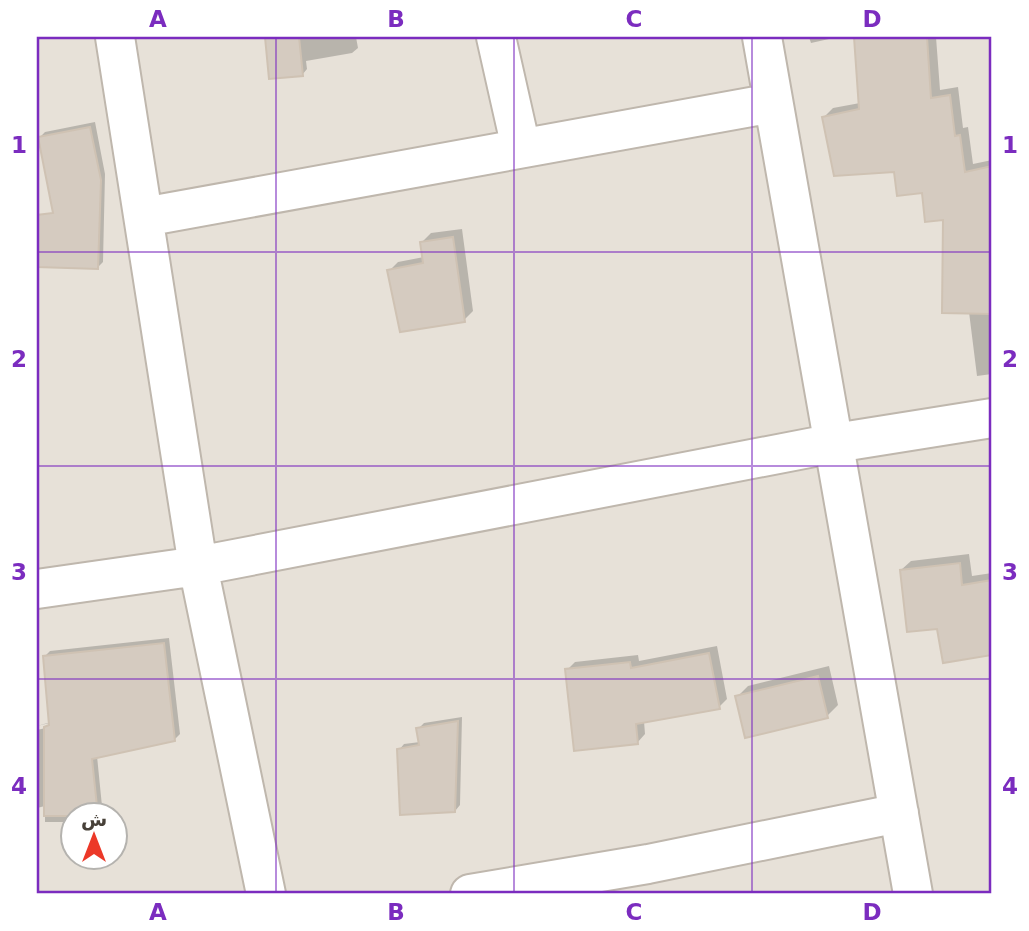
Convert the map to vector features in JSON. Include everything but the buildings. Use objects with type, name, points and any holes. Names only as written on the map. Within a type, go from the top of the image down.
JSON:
[{"type":"street","points":[[115,37],[198,566],[266,894]]},
{"type":"street","points":[[496,37],[521,148]]},
{"type":"street","points":[[762,37],[913,894]]},
{"type":"street","points":[[144,217],[773,103]]},
{"type":"street","points":[[37,589],[198,566],[835,443],[992,418]]},
{"type":"street","points":[[470,894],[651,879],[899,813]]},
{"type":"shaded area","points":[[37,37],[992,37],[992,894],[37,894]]}]
